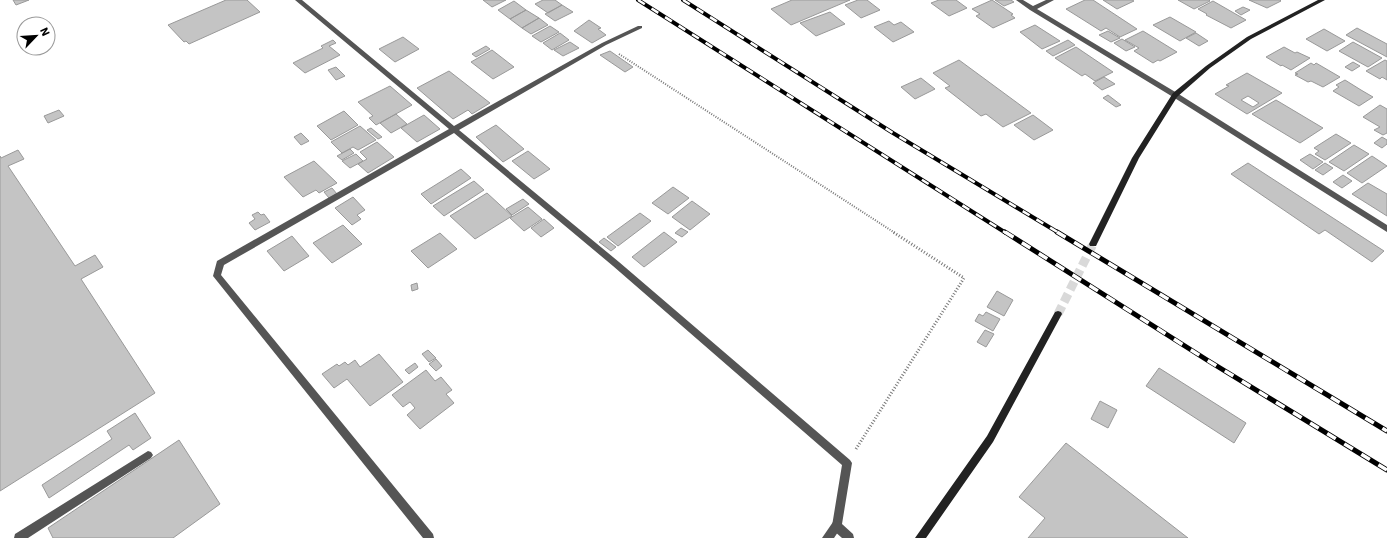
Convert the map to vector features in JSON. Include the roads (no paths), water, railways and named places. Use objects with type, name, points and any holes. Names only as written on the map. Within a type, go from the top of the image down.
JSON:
[{"type":"street","points":[[298,0],[616,264],[847,463],[837,526],[827,538]]},
{"type":"street","points":[[1019,0],[1175,95],[1387,229]]},
{"type":"street","points":[[1032,9],[1051,0]]},
{"type":"street","points":[[1093,244],[1136,158],[1175,95],[1208,67],[1249,38],[1322,0]]},
{"type":"street","points":[[429,538],[217,276],[220,263],[604,44],[640,27]]},
{"type":"street","points":[[920,538],[990,439],[1058,314]]},
{"type":"street","points":[[19,538],[148,455]]},
{"type":"street","points":[[837,526],[849,538]]},
{"type":"tunnel","points":[[1058,314],[1093,244]]},
{"type":"railway","points":[[638,0],[1006,233]]},
{"type":"railway","points":[[683,0],[893,133],[1059,233]]},
{"type":"railway","points":[[1005,232],[1207,360],[1387,470]]},
{"type":"railway","points":[[1057,232],[1387,431]]}]
